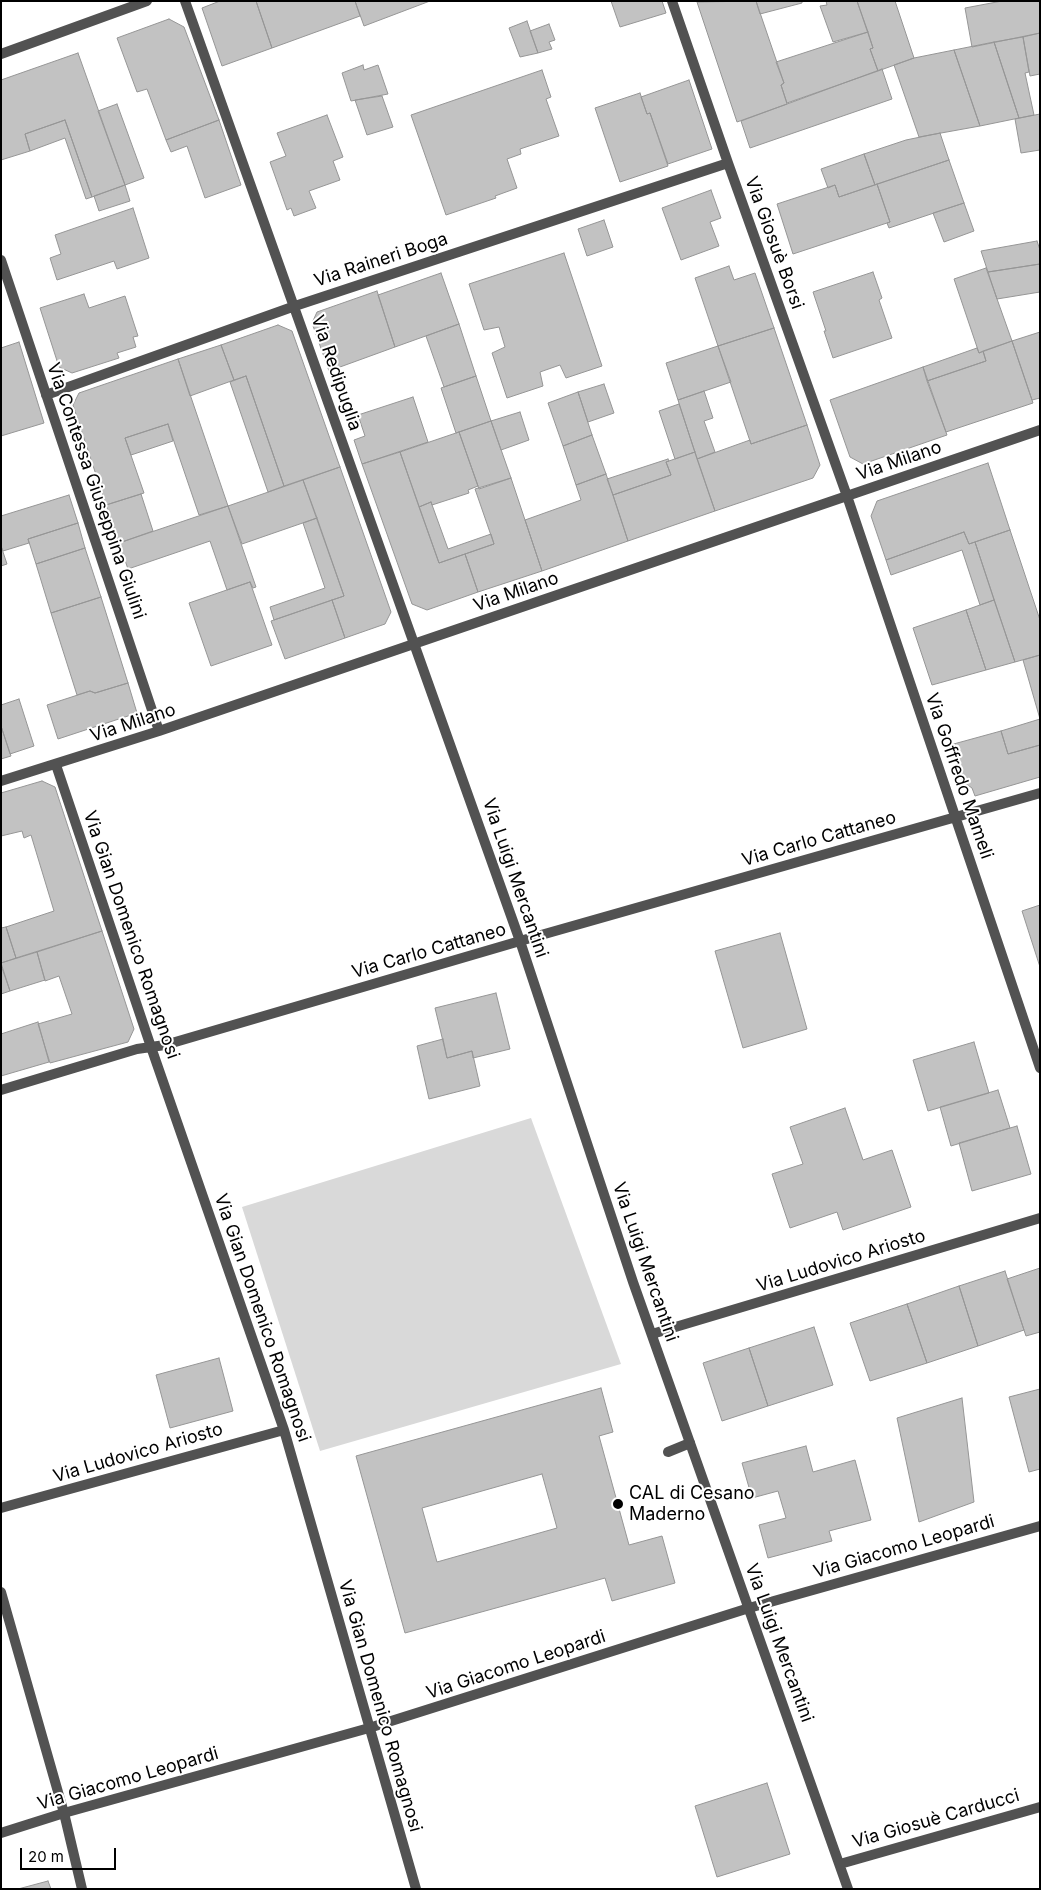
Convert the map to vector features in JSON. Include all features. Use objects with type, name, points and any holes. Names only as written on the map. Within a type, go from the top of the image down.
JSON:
[{"type":"street","points":[[1,54],[147,1]]},
{"type":"street","name":"Via Redipuglia","points":[[185,1],[414,644]]},
{"type":"street","name":"Via Giosuè Borsi","points":[[672,1],[847,496]]},
{"type":"street","name":"Via Raineri Boga","points":[[46,395],[295,306],[728,163]]},
{"type":"street","name":"Via Contessa Giuseppina Giulini","points":[[1,260],[160,732]]},
{"type":"street","name":"Via Milano","points":[[1,781],[160,732],[1040,430]]},
{"type":"street","name":"Via Goffredo Mameli","points":[[847,496],[1040,1068]]},
{"type":"street","name":"Via Luigi Mercantini","points":[[414,644],[520,941],[652,1334],[848,1889]]},
{"type":"street","name":"Via Gian Domenico Romagnosi","points":[[56,765],[151,1047],[284,1430],[416,1889]]},
{"type":"street","name":"Via Carlo Cattaneo","points":[[1,1090],[137,1049],[165,1045],[520,941],[1040,793]]},
{"type":"street","name":"Via Ludovico Ariosto","points":[[652,1334],[1040,1218]]},
{"type":"street","name":"Via Ludovico Ariosto","points":[[1,1508],[284,1430]]},
{"type":"street","points":[[668,1452],[690,1443]]},
{"type":"street","name":"Via Giacomo Leopardi","points":[[1,1833],[64,1813],[369,1728],[749,1608],[1040,1526]]},
{"type":"street","points":[[1,1592],[64,1813],[82,1889]]},
{"type":"street","name":"Via Giosuè Carducci","points":[[840,1864],[1040,1807]]},
{"type":"shaded area","points":[[531,1118],[621,1364],[320,1451],[242,1207]]},
{"type":"building","points":[[220,1],[256,1],[272,48],[222,66],[202,8]]},
{"type":"building","points":[[256,1],[355,1],[360,16],[272,48]]},
{"type":"building","points":[[355,1],[430,1],[364,26]]},
{"type":"building","points":[[611,1],[662,1],[666,13],[620,27]]},
{"type":"building","points":[[756,1],[784,83],[781,85],[787,104],[737,122],[697,2]]},
{"type":"building","points":[[756,1],[802,1],[802,3],[760,14]]},
{"type":"building","points":[[826,1],[857,1],[868,32],[833,42],[820,6],[827,5]]},
{"type":"building","points":[[857,1],[895,1],[914,58],[878,71],[870,49],[873,48]]},
{"type":"building","points":[[1002,1],[1040,1],[1040,33],[972,47],[965,8]]},
{"type":"building","points":[[169,19],[184,27],[219,120],[166,140],[147,89],[137,92],[117,38]]},
{"type":"building","points":[[527,21],[538,53],[520,57],[509,28]]},
{"type":"building","points":[[549,24],[555,40],[549,42],[552,49],[538,53],[530,31]]},
{"type":"building","points":[[868,32],[873,48],[870,49],[878,71],[787,103],[781,85],[784,83],[776,62]]},
{"type":"building","points":[[1040,33],[1040,74],[1030,76],[1023,37]]},
{"type":"building","points":[[1023,37],[1029,72],[1025,73],[1034,115],[1019,118],[994,42]]},
{"type":"building","points":[[994,42],[1019,118],[980,126],[954,50]]},
{"type":"building","points":[[954,50],[980,126],[919,137],[894,65],[914,58]]},
{"type":"building","points":[[78,53],[125,185],[92,197],[65,120],[25,134],[30,151],[1,160],[1,80]]},
{"type":"building","points":[[363,65],[364,70],[378,65],[388,94],[351,101],[342,73]]},
{"type":"building","points":[[882,69],[892,99],[750,148],[741,121]]},
{"type":"building","points":[[542,70],[551,97],[546,99],[559,136],[520,149],[521,154],[507,159],[517,188],[495,196],[496,198],[446,215],[411,115]]},
{"type":"building","points":[[689,80],[712,149],[668,164],[650,113],[647,114],[641,97]]},
{"type":"building","points":[[640,93],[647,114],[650,113],[668,166],[620,182],[595,108]]},
{"type":"building","points":[[382,96],[393,127],[367,135],[355,100]]},
{"type":"building","points":[[117,104],[144,178],[125,185],[98,111]]},
{"type":"building","points":[[1040,114],[1040,150],[1021,153],[1015,119]]},
{"type":"building","points":[[327,115],[343,157],[333,161],[340,180],[309,191],[316,208],[294,216],[291,208],[287,210],[270,162],[286,156],[277,133]]},
{"type":"building","points":[[65,120],[92,197],[86,199],[65,138],[30,151],[25,134]]},
{"type":"building","points":[[219,120],[241,185],[205,198],[187,146],[171,152],[166,140]]},
{"type":"building","points":[[940,133],[949,160],[875,185],[864,154],[906,140]]},
{"type":"building","points":[[864,154],[875,185],[839,197],[835,185],[828,188],[821,169]]},
{"type":"building","points":[[949,160],[964,203],[889,228],[887,223],[890,222],[877,184]]},
{"type":"building","points":[[877,184],[890,222],[793,254],[777,204],[835,185],[839,197]]},
{"type":"building","points":[[125,185],[130,201],[99,211],[94,196]]},
{"type":"building","points":[[711,190],[721,218],[710,222],[719,246],[681,260],[662,208]]},
{"type":"building","points":[[964,203],[974,231],[944,242],[933,213]]},
{"type":"building","points":[[133,208],[149,258],[117,269],[114,261],[57,280],[50,258],[61,254],[55,235]]},
{"type":"building","points":[[604,220],[613,247],[587,256],[578,229]]},
{"type":"building","points":[[1037,241],[1040,250],[1040,264],[988,272],[981,251]]},
{"type":"building","points":[[564,253],[602,366],[566,378],[560,365],[540,372],[543,386],[507,398],[492,353],[505,347],[499,327],[484,330],[469,284]]},
{"type":"building","points":[[1040,264],[1040,292],[997,299],[988,272]]},
{"type":"building","points":[[729,266],[734,280],[755,273],[774,328],[718,346],[695,278]]},
{"type":"building","points":[[986,268],[1012,341],[979,353],[954,279]]},
{"type":"building","points":[[873,272],[882,298],[879,300],[892,338],[833,358],[813,292]]},
{"type":"building","points":[[441,273],[459,324],[395,347],[378,295]]},
{"type":"building","points":[[377,291],[395,347],[329,371],[312,323],[317,312]]},
{"type":"building","points":[[84,294],[89,308],[125,296],[138,336],[133,337],[136,347],[117,353],[119,358],[72,373],[59,367],[40,308]]},
{"type":"building","points":[[459,324],[476,376],[444,387],[426,336]]},
{"type":"building","points":[[278,325],[292,331],[340,467],[284,486],[246,376],[234,380],[221,345]]},
{"type":"building","points":[[774,328],[807,425],[751,444],[718,346]]},
{"type":"building","points":[[1040,332],[1040,398],[1032,400],[1012,341]]},
{"type":"building","points":[[1012,341],[1033,403],[946,432],[927,381],[986,361],[983,351]]},
{"type":"building","points":[[19,342],[44,423],[1,436],[1,348]]},
{"type":"building","points":[[221,345],[234,380],[190,396],[178,359]]},
{"type":"building","points":[[718,346],[731,382],[678,400],[666,363]]},
{"type":"building","points":[[977,348],[979,353],[983,351],[986,361],[927,381],[923,367]]},
{"type":"building","points":[[178,359],[228,506],[199,515],[168,424],[125,438],[144,493],[106,505],[73,405],[79,393]]},
{"type":"building","points":[[923,367],[947,435],[863,464],[850,457],[830,400]]},
{"type":"building","points":[[246,376],[284,486],[268,492],[230,382]]},
{"type":"building","points":[[476,376],[491,421],[456,433],[441,388]]},
{"type":"building","points":[[604,384],[614,413],[588,422],[578,392]]},
{"type":"building","points":[[704,391],[713,418],[704,421],[715,452],[697,459],[678,400]]},
{"type":"building","points":[[578,392],[592,435],[563,446],[548,403]]},
{"type":"building","points":[[413,397],[428,442],[362,464],[354,440],[365,436],[358,415]]},
{"type":"building","points":[[679,404],[695,452],[675,459],[659,411]]},
{"type":"building","points":[[520,412],[529,440],[501,450],[491,421]]},
{"type":"building","points":[[491,421],[511,478],[479,489],[459,432]]},
{"type":"building","points":[[168,424],[173,441],[131,455],[125,438]]},
{"type":"building","points":[[807,425],[820,465],[813,478],[715,511],[697,459],[750,440],[751,444]]},
{"type":"building","points":[[459,432],[478,486],[468,490],[469,493],[432,505],[431,502],[419,507],[400,452]]},
{"type":"building","points":[[592,435],[606,474],[576,485],[563,446]]},
{"type":"building","points":[[400,452],[439,563],[465,554],[478,592],[427,610],[412,604],[362,464]]},
{"type":"building","points":[[695,452],[715,511],[628,541],[613,495],[671,475],[666,462]]},
{"type":"building","points":[[668,459],[669,461],[666,462],[671,475],[613,495],[607,479]]},
{"type":"building","points":[[988,463],[1010,530],[969,544],[964,532],[886,560],[871,516],[877,501]]},
{"type":"building","points":[[340,467],[391,612],[385,624],[345,638],[332,600],[344,596],[303,480]]},
{"type":"building","points":[[606,474],[628,541],[542,571],[525,520],[581,500],[576,485]]},
{"type":"building","points":[[511,478],[542,571],[478,592],[465,554],[494,544],[475,489]]},
{"type":"building","points":[[303,480],[317,518],[242,544],[228,506]]},
{"type":"building","points":[[141,494],[153,531],[119,543],[106,505]]},
{"type":"building","points":[[69,495],[78,523],[28,539],[29,543],[3,551],[1,546],[1,516]]},
{"type":"building","points":[[431,502],[448,549],[491,534],[494,544],[439,563],[419,507]]},
{"type":"building","points":[[228,506],[256,587],[253,588],[250,582],[227,590],[210,541],[128,569],[119,543]]},
{"type":"building","points":[[317,518],[344,596],[274,620],[270,607],[325,588],[303,523]]},
{"type":"building","points":[[78,523],[85,548],[36,564],[28,539]]},
{"type":"building","points":[[1010,530],[1040,620],[1040,655],[1015,662],[975,542]]},
{"type":"building","points":[[964,532],[969,544],[975,542],[994,600],[980,605],[962,550],[891,575],[886,560]]},
{"type":"building","points":[[1,546],[7,564],[1,566]]},
{"type":"building","points":[[85,548],[101,597],[51,613],[36,564]]},
{"type":"building","points":[[250,582],[272,645],[211,666],[189,603]]},
{"type":"building","points":[[101,597],[128,683],[95,693],[90,691],[77,695],[51,613]]},
{"type":"building","points":[[332,600],[345,638],[285,659],[271,621]]},
{"type":"building","points":[[994,600],[1015,662],[986,670],[966,610]]},
{"type":"building","points":[[966,610],[986,670],[932,685],[913,628]]},
{"type":"building","points":[[1040,655],[1040,719],[1023,660]]},
{"type":"building","points":[[128,683],[137,713],[58,739],[47,705],[90,691],[95,693]]},
{"type":"building","points":[[19,699],[34,746],[10,754],[1,726],[1,705]]},
{"type":"building","points":[[1040,719],[1040,745],[1008,754],[1001,731]]},
{"type":"building","points":[[1,726],[11,756],[1,759]]},
{"type":"building","points":[[1001,731],[1008,754],[1040,745],[1040,777],[975,796],[972,788],[963,782],[950,745]]},
{"type":"building","points":[[42,781],[55,787],[102,931],[16,958],[6,927],[54,911],[31,835],[24,838],[22,831],[1,836],[1,793]]},
{"type":"building","points":[[1040,905],[1040,967],[1022,911]]},
{"type":"building","points":[[6,927],[16,958],[1,963],[1,928]]},
{"type":"building","points":[[102,931],[134,1029],[128,1042],[50,1063],[38,1024],[72,1014],[59,976],[45,981],[37,952]]},
{"type":"building","points":[[780,933],[807,1029],[743,1048],[715,951]]},
{"type":"building","points":[[37,952],[45,980],[10,991],[1,963]]},
{"type":"building","points":[[1,965],[10,991],[1,994]]},
{"type":"building","points":[[496,993],[510,1049],[473,1058],[472,1051],[447,1058],[435,1008]]},
{"type":"building","points":[[38,1022],[49,1062],[1,1076],[1,1034]]},
{"type":"building","points":[[443,1039],[447,1058],[472,1051],[480,1086],[429,1099],[417,1046]]},
{"type":"building","points":[[974,1042],[989,1093],[928,1111],[913,1060]]},
{"type":"building","points":[[998,1090],[1010,1128],[951,1146],[940,1107]]},
{"type":"building","points":[[845,1108],[863,1160],[892,1150],[911,1207],[843,1230],[837,1212],[790,1228],[772,1174],[803,1164],[790,1127]]},
{"type":"building","points":[[1017,1126],[1031,1174],[972,1191],[959,1143]]},
{"type":"building","points":[[1040,1268],[1040,1332],[1026,1336],[1007,1279]]},
{"type":"building","points":[[1005,1271],[1024,1330],[978,1346],[959,1286]]},
{"type":"building","points":[[959,1286],[978,1346],[927,1363],[907,1304]]},
{"type":"building","points":[[907,1304],[927,1363],[870,1381],[850,1323]]},
{"type":"building","points":[[814,1327],[833,1385],[768,1406],[749,1348]]},
{"type":"building","points":[[749,1348],[768,1406],[722,1421],[703,1363]]},
{"type":"building","points":[[219,1358],[233,1411],[170,1428],[156,1375]]},
{"type":"building","points":[[601,1388],[613,1432],[599,1436],[629,1545],[662,1536],[675,1583],[612,1601],[605,1578],[405,1633],[356,1456]],"holes":[[[542,1474],[557,1528],[437,1562],[422,1508]]]},
{"type":"building","points":[[1040,1389],[1040,1469],[1029,1472],[1009,1397]]},
{"type":"building","points":[[962,1398],[974,1502],[919,1522],[897,1418]]},
{"type":"building","points":[[806,1446],[813,1472],[855,1460],[871,1520],[829,1531],[832,1541],[768,1558],[759,1525],[786,1518],[778,1491],[752,1498],[742,1463]]},
{"type":"building","points":[[767,1783],[790,1854],[717,1877],[695,1806]]},
{"type":"building","points":[[48,1881],[51,1889],[18,1889]]},
{"type":"place","name":"CAL di Cesano Maderno","points":[[618,1504]]}]
